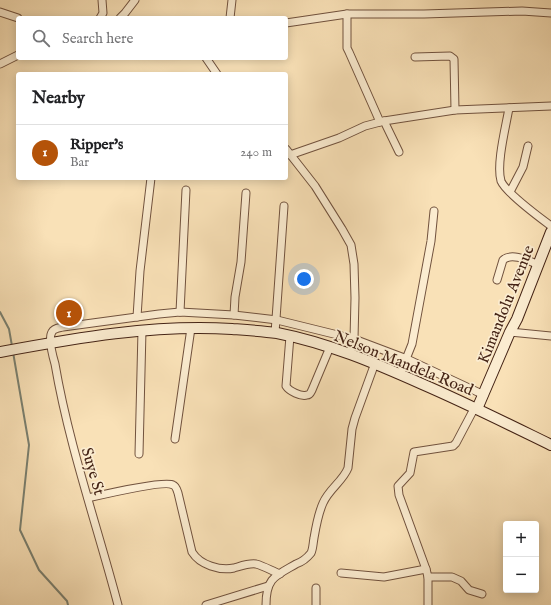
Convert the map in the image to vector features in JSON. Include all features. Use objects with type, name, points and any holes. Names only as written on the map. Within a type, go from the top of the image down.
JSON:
[{"type":"main road","name":"Kimandolu Avenue","points":[[476,408],[484,395],[510,332],[517,319],[550,236]]},
{"type":"main road","name":"Nelson Mandela Road","points":[[0,352],[142,330],[190,328],[275,333],[330,347],[375,363],[476,408],[551,445]]},
{"type":"street","points":[[101,16],[103,13],[102,0]]},
{"type":"street","points":[[122,16],[135,0]]},
{"type":"street","points":[[230,16],[232,0]]},
{"type":"street","points":[[288,23],[347,14],[424,14],[522,11],[551,13]]},
{"type":"street","points":[[0,12],[16,17]]},
{"type":"street","points":[[347,14],[347,48],[382,121],[399,152]]},
{"type":"street","points":[[0,64],[16,56]]},
{"type":"street","points":[[415,57],[450,56],[454,59],[455,110]]},
{"type":"street","points":[[207,60],[216,72]]},
{"type":"street","points":[[350,354],[354,339],[355,298],[354,264],[351,245],[315,186],[288,152],[339,138],[365,126],[382,121],[455,110],[551,106]]},
{"type":"street","points":[[509,108],[500,170],[501,180],[510,192],[551,226]]},
{"type":"street","points":[[510,192],[522,167],[528,146]]},
{"type":"street","points":[[137,317],[140,271],[151,180]]},
{"type":"street","points":[[180,312],[186,190]]},
{"type":"street","points":[[234,315],[235,297],[241,262],[246,193]]},
{"type":"street","points":[[275,333],[284,206]]},
{"type":"street","points":[[400,374],[412,344],[427,263],[434,210]]},
{"type":"street","points":[[497,280],[505,258],[511,257],[539,264]]},
{"type":"street","points":[[51,343],[51,332],[56,329],[180,312],[234,315],[277,320],[354,339],[407,359],[484,395]]},
{"type":"street","points":[[175,439],[190,328]]},
{"type":"street","points":[[139,454],[142,330]]},
{"type":"street","points":[[510,332],[551,336]]},
{"type":"street","points":[[290,336],[286,386],[291,392],[307,395],[309,394],[330,347]]},
{"type":"street","name":"Suye St","points":[[51,343],[58,386],[67,426],[118,605]]},
{"type":"street","points":[[266,605],[268,586],[271,581],[303,561],[312,552],[319,514],[324,502],[329,492],[346,473],[348,468],[352,429],[375,363]]},
{"type":"street","points":[[428,605],[427,573],[399,495],[398,486],[410,473],[414,452],[453,446],[476,408]]},
{"type":"street","points":[[88,498],[150,486],[173,484],[178,493],[194,556],[206,564],[218,567],[232,568],[256,564],[280,574]]},
{"type":"street","points":[[341,573],[384,577],[427,573],[452,577],[461,581],[469,590],[482,594]]},
{"type":"street","points":[[206,605],[268,586]]},
{"type":"street","points":[[316,588],[316,605]]},
{"type":"waterway","points":[[0,312],[9,329],[12,346]]},
{"type":"waterway","points":[[13,352],[29,445],[20,530],[39,570],[67,601],[68,605]]},
{"type":"place","name":"Ripper's","points":[[69,313]]}]
